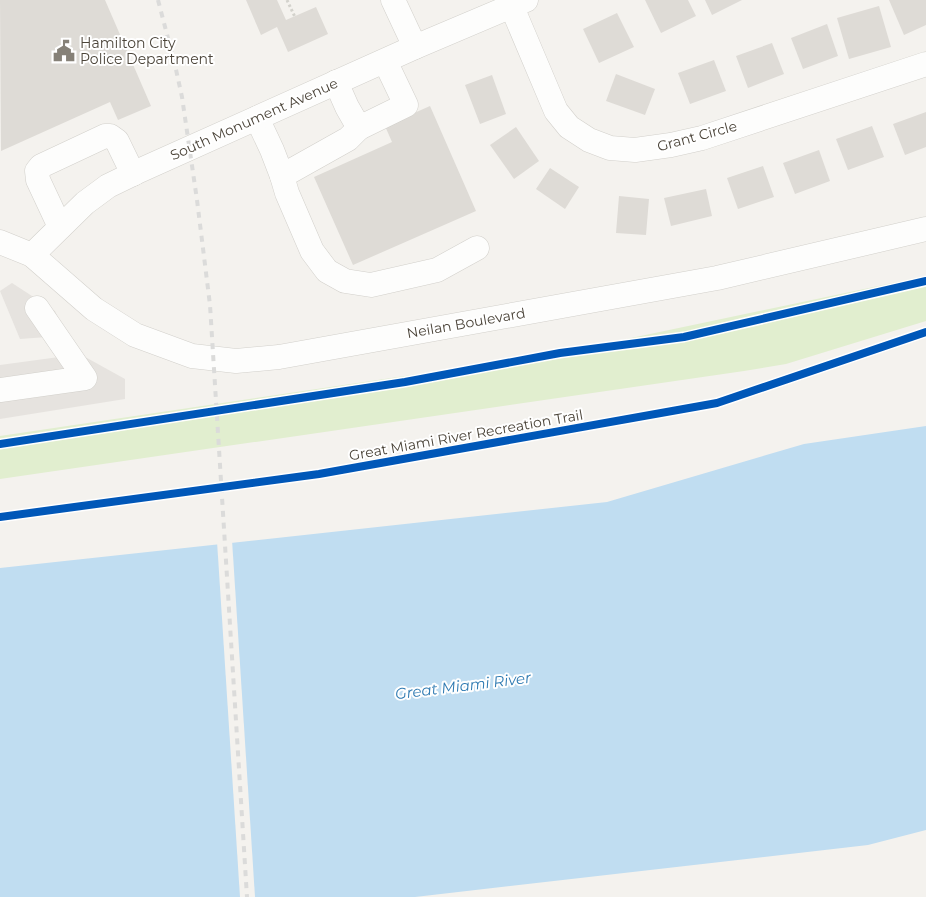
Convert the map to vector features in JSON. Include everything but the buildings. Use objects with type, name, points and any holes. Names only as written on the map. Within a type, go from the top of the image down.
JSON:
[{"type":"street","points":[[393,0],[415,47]]},
{"type":"street","name":"South Monument Avenue","points":[[32,255],[85,203],[108,186],[336,82],[519,3]]},
{"type":"street","name":"Grant Circle","points":[[519,3],[556,112],[569,127],[589,140],[610,148],[634,150],[671,145],[702,138],[926,64]]},
{"type":"street","points":[[282,176],[348,139],[359,128],[406,105],[385,61]]},
{"type":"street","points":[[336,82],[359,128]]},
{"type":"street","points":[[257,118],[272,150],[287,193],[312,251],[327,271],[345,281],[371,285],[437,270],[477,248]]},
{"type":"street","points":[[60,227],[38,180],[37,171],[41,166],[105,136],[110,136],[117,141],[133,174]]},
{"type":"street","name":"Neilan Boulevard","points":[[32,255],[94,309],[135,335],[192,356],[236,360],[279,357],[718,278],[926,229]]},
{"type":"street","points":[[0,242],[32,255]]},
{"type":"street","points":[[0,390],[85,378],[37,308]]},
{"type":"path","points":[[287,0],[295,17]]},
{"type":"green space","points":[[926,276],[926,321],[786,364],[0,479],[0,436],[560,353]]},
{"type":"shaded area","points":[[12,283],[55,311],[64,332],[78,353],[125,379],[125,399],[0,419],[0,365],[59,357],[47,337],[20,339],[0,291]]},
{"type":"water","name":"Great Miami River","points":[[926,426],[926,830],[868,845],[415,897],[0,897],[0,568],[607,502],[804,444]]},
{"type":"pier","points":[[232,540],[255,897],[240,897],[217,541]]},
{"type":"railway","points":[[158,0],[182,97],[210,305],[247,897]]},
{"type":"cycle path","points":[[0,444],[405,382],[560,353],[684,337],[926,281]]},
{"type":"cycle path","name":"Great Miami River Recreation Trail","points":[[0,517],[319,474],[717,403],[926,332]]},
{"type":"place","name":"Hamilton City Police Department","points":[[64,51]]}]
